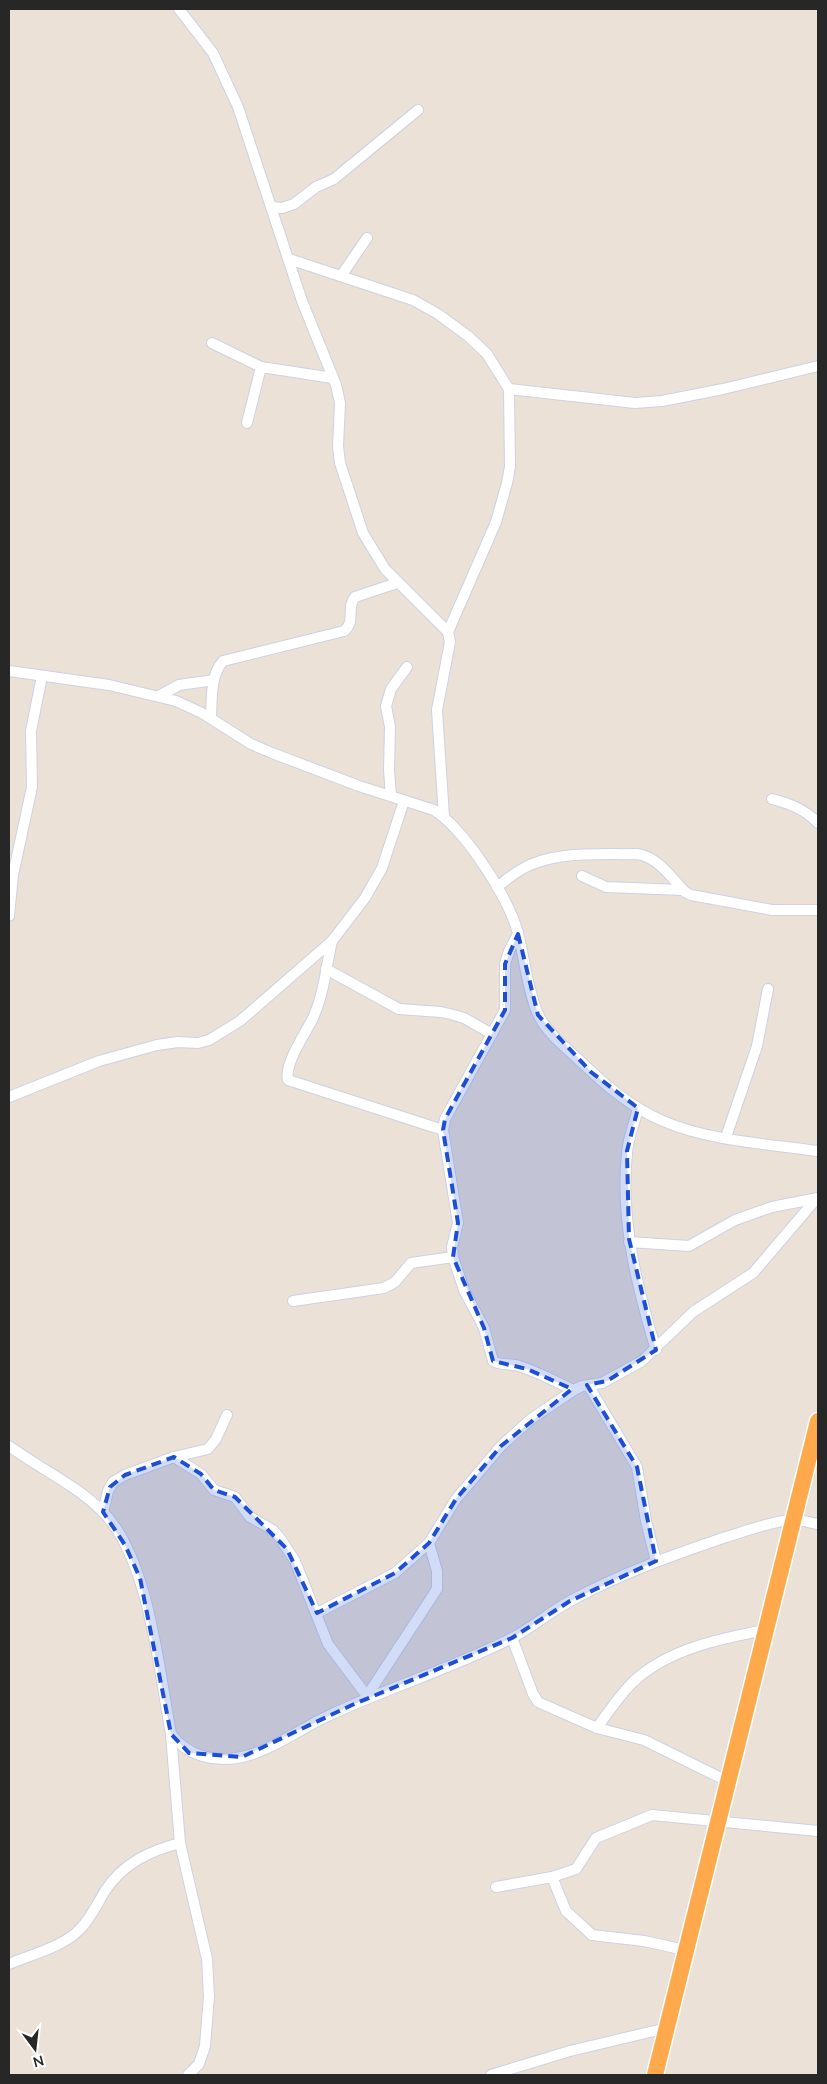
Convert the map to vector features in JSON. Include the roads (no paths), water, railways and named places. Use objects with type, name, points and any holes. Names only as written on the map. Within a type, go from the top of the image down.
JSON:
[{"type":"highway","points":[[655,2075],[720,1821],[765,1630],[818,1421]]},
{"type":"street","points":[[179,9],[213,52],[238,107],[302,301],[333,378],[340,403],[338,446],[340,463],[363,533],[385,569],[397,583],[448,632],[450,642],[437,710],[444,817]]},
{"type":"street","points":[[271,208],[294,204],[316,187],[334,179],[418,110]]},
{"type":"street","points":[[341,276],[367,238]]},
{"type":"street","points":[[289,259],[413,300],[451,322],[486,354],[509,389],[510,460],[507,483],[496,522],[448,632]]},
{"type":"street","points":[[212,343],[261,367],[333,378]]},
{"type":"street","points":[[509,389],[635,403],[662,401],[818,366]]},
{"type":"street","points":[[247,423],[261,367]]},
{"type":"street","points":[[211,718],[214,680],[218,667],[223,661],[233,657],[292,646],[344,631],[351,623],[352,600],[355,597],[397,583]]},
{"type":"street","points":[[392,796],[389,770],[390,727],[386,706],[391,689],[407,667]]},
{"type":"street","points":[[9,671],[109,685],[176,701],[211,718],[252,744],[272,753],[434,810],[444,817],[480,860],[512,916],[538,1015],[556,1039],[591,1072],[638,1108],[664,1122],[726,1137],[818,1151]]},
{"type":"street","points":[[9,916],[13,875],[32,787],[31,731],[42,676]]},
{"type":"street","points":[[159,696],[179,685],[214,680]]},
{"type":"street","points":[[772,799],[796,806],[807,812],[818,823]]},
{"type":"street","points":[[9,1097],[99,1061],[156,1045],[178,1042],[198,1043],[219,1036],[332,941],[374,884],[385,860],[404,801]]},
{"type":"street","points":[[497,887],[523,868],[540,862],[562,857],[637,854],[656,860],[683,890],[699,898],[772,910],[818,910]]},
{"type":"street","points":[[582,876],[606,887],[683,890]]},
{"type":"street","points":[[518,934],[505,964],[505,1010],[445,1119],[443,1130],[458,1222],[452,1247],[453,1257],[464,1290],[484,1328],[493,1360],[501,1364],[514,1364],[527,1368],[574,1390]]},
{"type":"street","points":[[332,941],[316,1008],[291,1061],[286,1074],[288,1080],[443,1130]]},
{"type":"street","points":[[326,969],[398,1010],[454,1015],[464,1018],[492,1034]]},
{"type":"street","points":[[726,1137],[757,1046],[768,989]]},
{"type":"street","points":[[638,1108],[627,1151],[626,1174],[629,1242],[637,1286],[656,1350]]},
{"type":"street","points":[[629,1242],[676,1247],[690,1246],[735,1220],[772,1208],[818,1198]]},
{"type":"street","points":[[317,1614],[395,1573],[429,1542],[456,1499],[501,1446],[531,1419],[574,1390],[607,1381],[642,1361],[656,1350],[677,1325],[693,1312],[753,1274],[818,1198]]},
{"type":"street","points":[[293,1302],[378,1289],[395,1282],[411,1263],[453,1257]]},
{"type":"street","points":[[588,1385],[637,1467],[646,1521],[656,1561]]},
{"type":"street","points":[[103,1512],[108,1491],[113,1482],[125,1475],[174,1457],[208,1449],[216,1439],[227,1415]]},
{"type":"street","points":[[9,1446],[80,1494],[103,1512],[125,1545],[140,1578],[171,1734],[180,1842],[206,1959],[209,1996],[205,2046],[199,2064],[188,2075]]},
{"type":"street","points":[[174,1457],[201,1474],[214,1490],[233,1496],[250,1517],[272,1530],[280,1538],[295,1560],[328,1644],[366,1698]]},
{"type":"street","points":[[171,1734],[179,1745],[200,1756],[242,1757],[290,1737],[325,1717],[366,1698],[418,1679],[512,1638],[570,1600],[656,1561],[743,1532],[792,1520],[818,1524]]},
{"type":"street","points":[[366,1698],[437,1590],[437,1571],[429,1542]]},
{"type":"street","points":[[597,1728],[634,1682],[656,1665],[678,1654],[724,1638],[765,1630]]},
{"type":"street","points":[[512,1638],[535,1699],[558,1712],[597,1728],[644,1740],[729,1782]]},
{"type":"street","points":[[496,1887],[552,1877],[576,1869],[600,1836],[656,1814],[818,1831]]},
{"type":"street","points":[[9,1964],[69,1938],[88,1920],[105,1891],[122,1870],[157,1849],[180,1842]]},
{"type":"street","points":[[552,1877],[566,1911],[592,1935],[644,1941],[686,1950]]},
{"type":"street","points":[[491,2075],[570,2050],[667,2028]]}]
